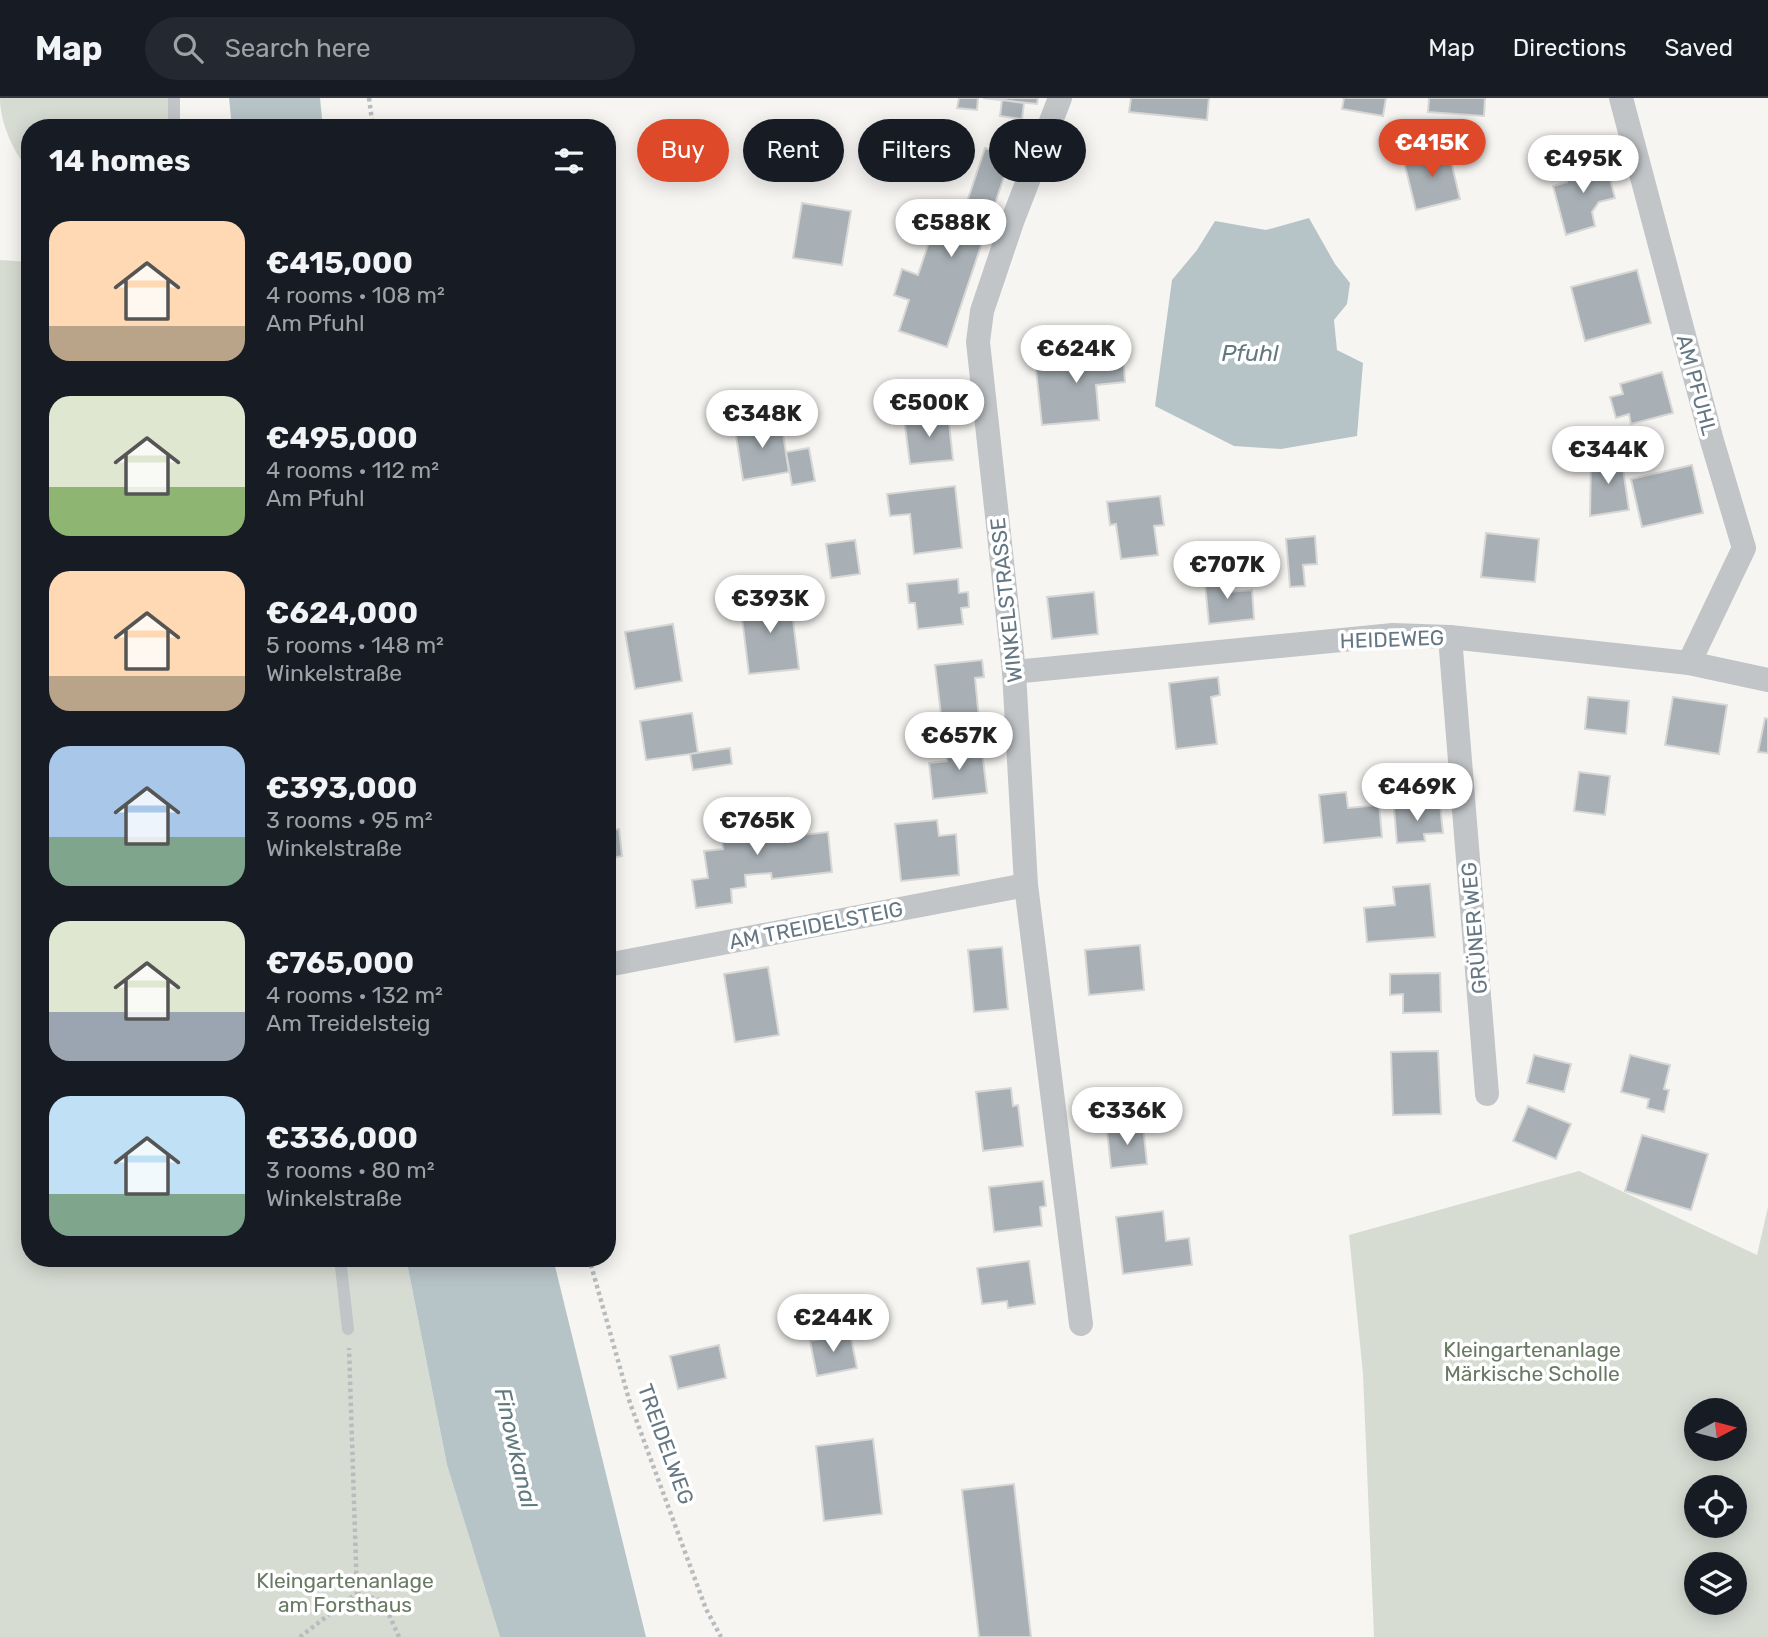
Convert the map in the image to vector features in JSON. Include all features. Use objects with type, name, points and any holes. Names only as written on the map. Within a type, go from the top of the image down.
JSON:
[{"type":"street","name":"WINKELSTRASSE","points":[[1060,98],[1012,222],[982,311],[978,342],[1014,672],[1026,885],[1080,1324]]},
{"type":"street","name":"AM PFUHL","points":[[1621,98],[1712,441],[1744,548],[1689,663]]},
{"type":"street","name":"HEIDEWEG","points":[[1014,672],[1393,635],[1450,637],[1689,663],[1768,680]]},
{"type":"street","name":"GRÜNER WEG","points":[[1450,637],[1487,1094]]},
{"type":"street","name":"AM TREIDELSTEIG","points":[[616,963],[1026,885]]},
{"type":"lane","points":[[174,98],[174,119]]},
{"type":"lane","points":[[341,1267],[348,1329]]},
{"type":"path","points":[[369,98],[372,119]]},
{"type":"path","name":"TREIDELWEG","points":[[591,1267],[629,1403],[706,1609],[721,1637]]},
{"type":"path","points":[[348,1329],[357,1593]]},
{"type":"path","points":[[300,1637],[357,1593]]},
{"type":"path","points":[[357,1593],[383,1601],[399,1637]]},
{"type":"green space","points":[[0,98],[171,98],[171,119],[21,119],[21,159],[9,137]]},
{"type":"green space","name":"Kleingartenanlage am Forsthaus","points":[[0,260],[21,261],[21,1267],[408,1267],[447,1465],[500,1637],[0,1637]]},
{"type":"green space","name":"Kleingartenanlage Märkische Scholle","points":[[1579,1171],[1757,1255],[1768,1207],[1768,1637],[1374,1637],[1363,1374],[1349,1235]]},
{"type":"water","points":[[229,98],[320,98],[322,119],[231,119]]},
{"type":"water","name":"Pfuhl","points":[[1309,218],[1335,264],[1350,283],[1347,304],[1334,320],[1337,350],[1363,363],[1357,436],[1281,449],[1234,446],[1155,406],[1172,280],[1197,250],[1215,221],[1266,230]]},
{"type":"water","name":"Finowkanal","points":[[408,1267],[555,1267],[646,1637],[500,1637],[447,1465]]},
{"type":"building","points":[[959,98],[978,98],[977,110],[957,108]]},
{"type":"building","points":[[983,98],[1038,98],[1037,104]]},
{"type":"building","points":[[1131,98],[1209,98],[1207,120],[1129,112]]},
{"type":"building","points":[[1344,98],[1386,98],[1383,116],[1342,109]]},
{"type":"building","points":[[1429,98],[1485,98],[1484,116],[1428,112]]},
{"type":"building","points":[[1002,100],[1024,103],[1022,119],[1000,116]]},
{"type":"building","points":[[985,148],[989,149],[989,182],[1002,182],[947,347],[899,331],[909,300],[894,295],[902,269],[918,275],[937,218],[959,226]]},
{"type":"building","points":[[1448,148],[1460,199],[1416,210],[1403,158]]},
{"type":"building","points":[[1605,160],[1615,198],[1599,202],[1592,212],[1595,226],[1566,235],[1553,186],[1567,182],[1564,172]]},
{"type":"building","points":[[802,203],[851,211],[842,265],[793,258]]},
{"type":"building","points":[[1637,270],[1651,323],[1585,341],[1571,287]]},
{"type":"building","points":[[1123,351],[1125,382],[1096,385],[1099,420],[1042,425],[1035,360]]},
{"type":"building","points":[[1662,372],[1673,413],[1631,424],[1629,414],[1616,418],[1610,397],[1623,394],[1620,384]]},
{"type":"building","points":[[948,414],[953,460],[910,464],[904,418]]},
{"type":"building","points":[[781,421],[789,472],[743,480],[735,429]]},
{"type":"building","points":[[809,448],[815,481],[792,485],[786,452]]},
{"type":"building","points":[[1621,455],[1629,510],[1590,516],[1591,460]]},
{"type":"building","points":[[1692,465],[1703,513],[1642,527],[1631,479]]},
{"type":"building","points":[[955,486],[962,548],[914,554],[910,514],[890,516],[887,494]]},
{"type":"building","points":[[1160,496],[1164,525],[1154,526],[1158,555],[1121,559],[1116,524],[1110,525],[1107,502]]},
{"type":"building","points":[[1486,533],[1539,539],[1535,582],[1481,577]]},
{"type":"building","points":[[1315,536],[1317,564],[1303,565],[1305,586],[1290,587],[1286,539]]},
{"type":"building","points":[[855,540],[860,574],[831,578],[826,544]]},
{"type":"building","points":[[1226,571],[1228,592],[1252,590],[1254,619],[1209,624],[1204,573]]},
{"type":"building","points":[[958,579],[959,593],[968,592],[969,607],[961,608],[963,624],[918,629],[915,603],[909,603],[907,584]]},
{"type":"building","points":[[1094,592],[1098,634],[1052,639],[1047,597]]},
{"type":"building","points":[[790,596],[799,669],[749,674],[740,602]]},
{"type":"building","points":[[673,624],[682,681],[635,689],[625,632]]},
{"type":"building","points":[[982,660],[984,677],[975,678],[979,719],[942,723],[935,665]]},
{"type":"building","points":[[1218,677],[1220,695],[1211,697],[1217,744],[1176,749],[1169,683]]},
{"type":"building","points":[[1588,697],[1629,701],[1626,734],[1585,729]]},
{"type":"building","points":[[1673,697],[1727,705],[1719,754],[1665,745]]},
{"type":"building","points":[[692,713],[698,753],[646,760],[640,721]]},
{"type":"building","points":[[1765,718],[1768,719],[1768,753],[1758,752]]},
{"type":"building","points":[[981,742],[987,793],[933,799],[929,763],[947,761],[945,746]]},
{"type":"building","points":[[730,748],[732,764],[693,770],[690,754]]},
{"type":"building","points":[[1579,772],[1610,776],[1605,815],[1574,811]]},
{"type":"building","points":[[1346,792],[1348,808],[1379,805],[1382,837],[1324,843],[1319,795]]},
{"type":"building","points":[[1440,805],[1443,833],[1424,834],[1425,841],[1397,843],[1394,808]]},
{"type":"building","points":[[749,809],[750,817],[763,816],[766,839],[828,832],[832,872],[772,879],[771,873],[745,875],[746,887],[731,889],[732,903],[696,908],[692,880],[708,878],[704,851],[723,849],[719,812]]},
{"type":"building","points":[[937,820],[939,836],[956,834],[959,875],[901,881],[895,824]]},
{"type":"building","points":[[616,829],[619,829],[622,856],[616,857]]},
{"type":"building","points":[[1430,884],[1435,937],[1367,942],[1364,908],[1395,905],[1393,887]]},
{"type":"building","points":[[1140,945],[1144,990],[1089,995],[1085,950]]},
{"type":"building","points":[[1002,947],[1008,1009],[974,1012],[968,950]]},
{"type":"building","points":[[768,967],[779,1035],[735,1042],[724,974]]},
{"type":"building","points":[[1440,973],[1441,1012],[1403,1013],[1403,994],[1390,995],[1390,974]]},
{"type":"building","points":[[1438,1051],[1441,1114],[1393,1115],[1391,1052]]},
{"type":"building","points":[[1534,1055],[1571,1064],[1564,1092],[1527,1083]]},
{"type":"building","points":[[1630,1055],[1670,1065],[1664,1089],[1669,1090],[1664,1112],[1647,1108],[1649,1099],[1621,1092]]},
{"type":"building","points":[[1011,1088],[1013,1106],[1018,1105],[1023,1146],[983,1151],[976,1092]]},
{"type":"building","points":[[1528,1106],[1571,1124],[1556,1159],[1513,1141]]},
{"type":"building","points":[[1143,1126],[1147,1164],[1111,1168],[1107,1130]]},
{"type":"building","points":[[1642,1135],[1708,1154],[1691,1210],[1625,1191]]},
{"type":"building","points":[[1043,1181],[1046,1206],[1040,1207],[1042,1226],[994,1232],[989,1187]]},
{"type":"building","points":[[1163,1211],[1166,1241],[1189,1238],[1192,1265],[1123,1274],[1116,1217]]},
{"type":"building","points":[[1029,1261],[1035,1304],[1008,1308],[1007,1301],[982,1304],[977,1268]]},
{"type":"building","points":[[829,1322],[832,1337],[815,1340],[812,1326]]},
{"type":"building","points":[[850,1333],[857,1368],[817,1376],[810,1341]]},
{"type":"building","points":[[719,1345],[726,1378],[678,1389],[670,1356]]},
{"type":"building","points":[[873,1439],[882,1514],[824,1521],[816,1446]]},
{"type":"building","points":[[1014,1484],[1031,1637],[979,1637],[962,1490]]}]
